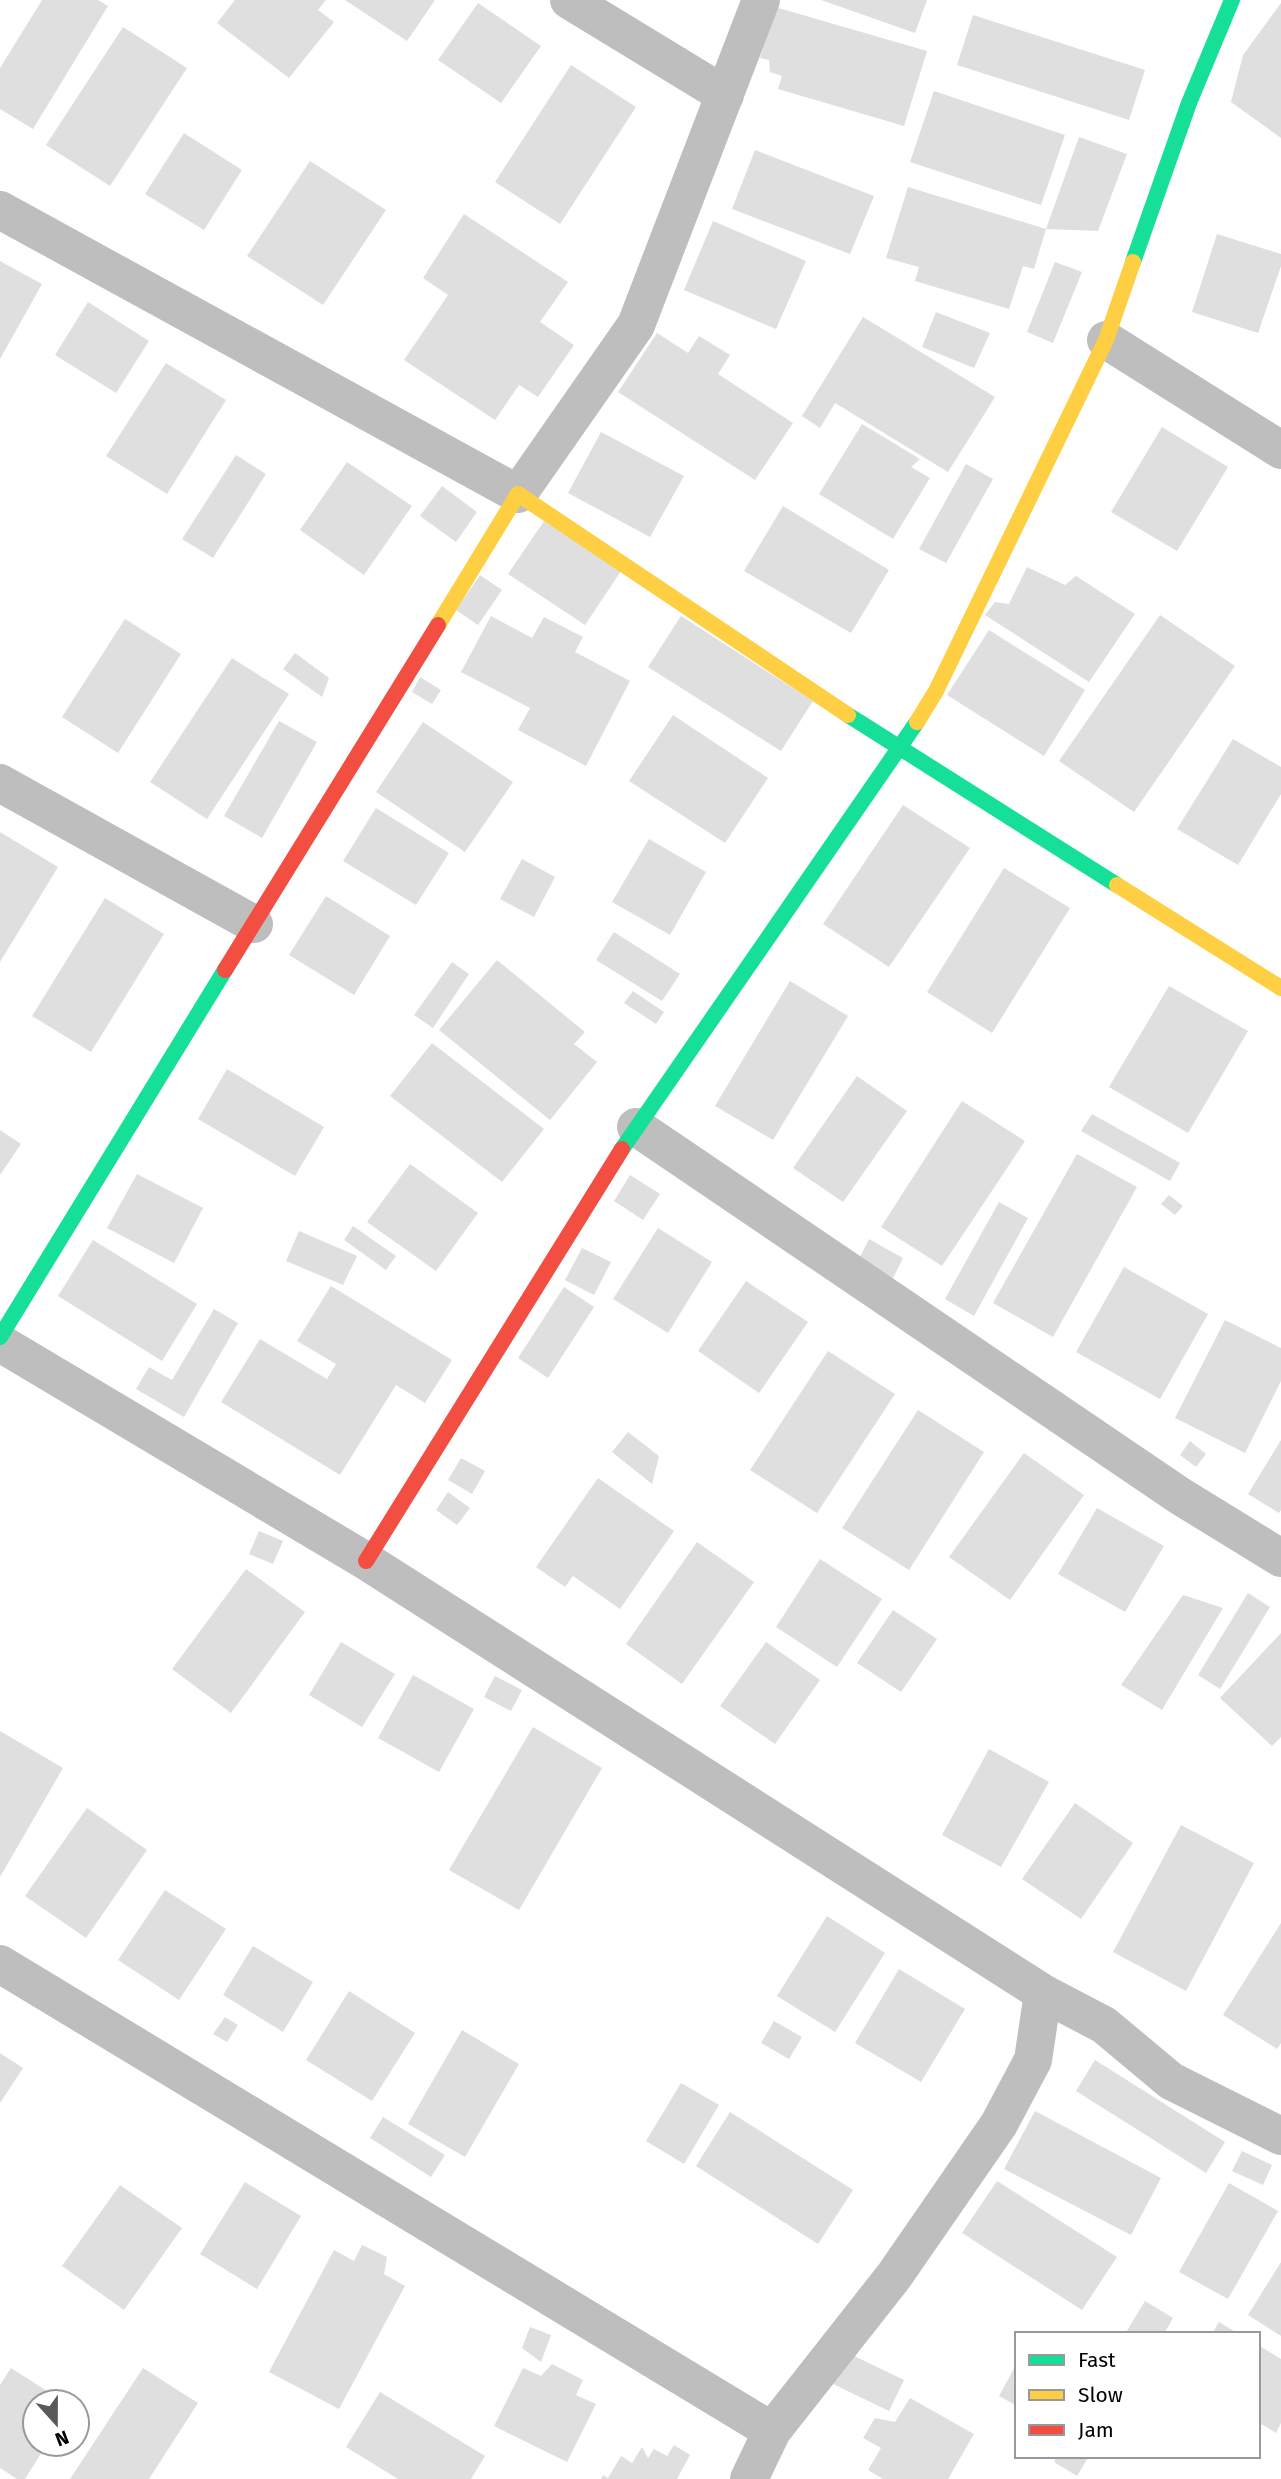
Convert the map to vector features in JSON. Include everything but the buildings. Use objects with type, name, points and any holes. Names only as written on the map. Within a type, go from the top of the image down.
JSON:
[{"type":"street","points":[[569,0],[725,95]]},
{"type":"street","points":[[761,0],[636,326],[518,495],[0,1340],[366,1561],[1043,1993],[1104,2025],[1171,2081],[1281,2136]]},
{"type":"street","points":[[366,1561],[636,1127],[900,750],[936,691],[1105,340],[1189,103],[1232,0]]},
{"type":"street","points":[[0,210],[518,495],[900,750],[1281,988]]},
{"type":"street","points":[[1105,340],[1281,450]]},
{"type":"street","points":[[0,783],[254,924]]},
{"type":"street","points":[[636,1127],[1180,1496],[1281,1558]]},
{"type":"street","points":[[0,1964],[772,2431]]},
{"type":"street","points":[[749,2479],[772,2431],[894,2276],[999,2124],[1033,2060],[1043,1993]]},
{"type":"traffic: fast","points":[[1133,262],[1189,103],[1232,0]]},
{"type":"traffic: fast","points":[[848,715],[1117,885]]},
{"type":"traffic: fast","points":[[622,1149],[917,722]]},
{"type":"traffic: fast","points":[[0,1337],[225,970]]},
{"type":"traffic: slow","points":[[917,722],[936,691],[1106,340],[1133,262]]},
{"type":"traffic: slow","points":[[438,625],[518,494],[848,715]]},
{"type":"traffic: slow","points":[[1117,885],[1281,988]]},
{"type":"traffic: jam","points":[[225,970],[438,625]]},
{"type":"traffic: jam","points":[[366,1561],[622,1149]]}]
